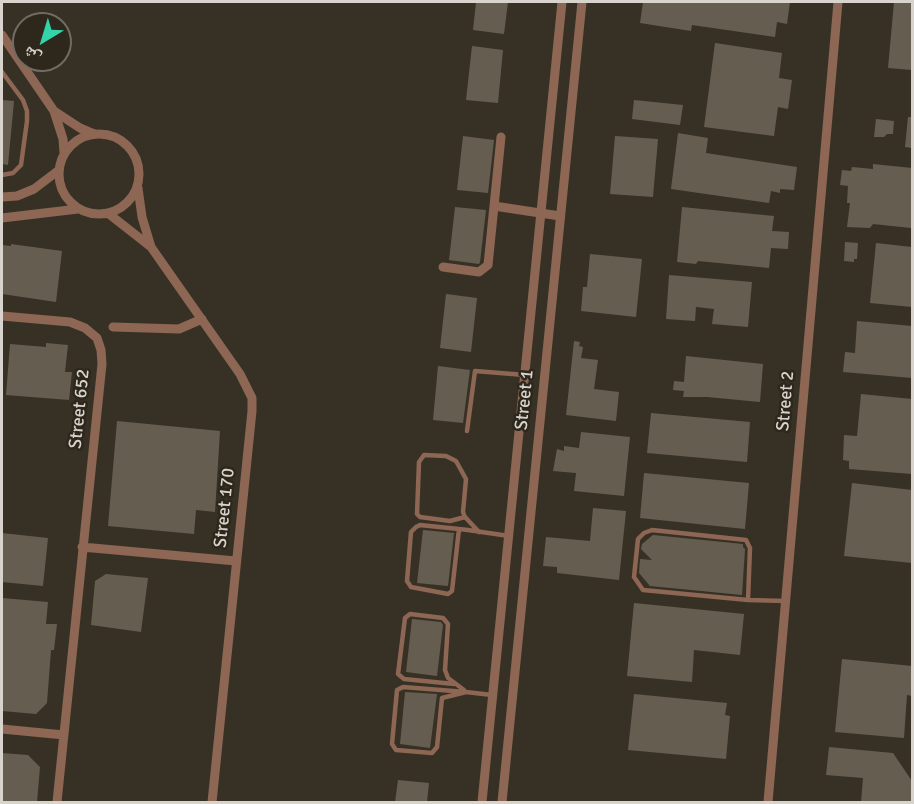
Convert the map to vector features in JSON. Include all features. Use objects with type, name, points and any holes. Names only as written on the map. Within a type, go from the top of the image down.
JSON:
[{"type":"street","name":"Street 1","points":[[482,802],[562,2]]},
{"type":"street","name":"Street 1","points":[[502,802],[582,2]]},
{"type":"street","name":"Street 2","points":[[768,802],[838,2]]},
{"type":"street","points":[[2,35],[54,111],[63,139],[64,153],[59,170],[61,188],[65,196],[78,209],[88,213],[109,213],[127,204],[138,187],[139,167],[131,148],[114,136],[94,134],[80,128],[54,111]]},
{"type":"street","points":[[64,153],[82,137],[94,134]]},
{"type":"street","points":[[443,267],[479,272],[488,265],[501,137]]},
{"type":"street","points":[[2,197],[17,196],[34,189],[59,170]]},
{"type":"street","name":"Street 170","points":[[138,187],[142,217],[151,247]]},
{"type":"street","points":[[494,206],[560,216]]},
{"type":"street","points":[[2,218],[78,209]]},
{"type":"street","name":"Street 170","points":[[109,213],[151,247],[240,374],[252,398],[212,802]]},
{"type":"street","name":"Street 652","points":[[2,316],[70,322],[85,328],[97,338],[101,350],[102,364],[57,802]]},
{"type":"street","points":[[113,327],[179,329],[201,319]]},
{"type":"street","points":[[82,547],[236,561]]},
{"type":"street","points":[[505,574],[524,577]]},
{"type":"street","points":[[2,729],[64,735]]},
{"type":"lane","points":[[2,72],[23,100],[27,111],[21,165],[13,173],[2,175]]},
{"type":"lane","points":[[2,82],[8,80]]},
{"type":"lane","points":[[467,431],[475,371],[525,375]]},
{"type":"lane","points":[[465,518],[450,521],[420,517],[417,514],[419,462],[424,455],[446,456],[456,461],[466,479],[463,505],[465,518],[479,532]]},
{"type":"lane","points":[[459,529],[452,591],[448,594],[411,587],[407,580],[411,532],[414,528],[420,525],[459,529],[509,536]]},
{"type":"lane","points":[[748,600],[750,548],[746,540],[652,530],[644,533],[638,539],[634,578],[643,590],[748,600],[785,601]]},
{"type":"lane","points":[[454,684],[404,679],[398,674],[405,618],[410,614],[443,618],[448,624],[445,670],[448,678],[466,692]]},
{"type":"lane","points":[[466,692],[442,698],[437,747],[432,753],[396,750],[392,744],[397,690],[402,687],[492,694]]},
{"type":"building","points":[[476,2],[508,2],[504,34],[473,30]]},
{"type":"building","points":[[643,2],[790,2],[787,24],[777,22],[775,37],[692,25],[691,31],[640,23]]},
{"type":"building","points":[[894,2],[912,2],[912,70],[888,68]]},
{"type":"building","points":[[715,43],[782,53],[779,78],[792,80],[788,109],[778,107],[774,136],[704,127]]},
{"type":"building","points":[[472,46],[503,50],[498,103],[466,100]]},
{"type":"building","points":[[2,100],[14,101],[8,165],[2,164]]},
{"type":"building","points":[[634,100],[683,105],[680,125],[632,119]]},
{"type":"building","points":[[908,117],[912,117],[912,148],[905,147]]},
{"type":"building","points":[[876,119],[894,121],[893,134],[874,137]]},
{"type":"building","points":[[678,133],[708,138],[706,153],[797,167],[794,190],[780,189],[780,193],[771,191],[769,203],[671,189]]},
{"type":"building","points":[[463,136],[494,140],[488,193],[457,190]]},
{"type":"building","points":[[615,136],[658,139],[653,197],[610,194]]},
{"type":"building","points":[[873,164],[912,168],[911,228],[873,224],[870,228],[847,227],[850,203],[847,203],[848,186],[840,185],[842,170],[851,171],[852,167],[873,169]]},
{"type":"building","points":[[455,207],[486,210],[479,264],[449,260]]},
{"type":"building","points":[[682,207],[774,216],[772,231],[789,232],[788,249],[771,248],[769,268],[698,261],[696,264],[677,262]]},
{"type":"building","points":[[845,242],[858,243],[857,259],[854,259],[854,262],[844,261]]},
{"type":"building","points":[[876,243],[912,247],[912,307],[870,303]]},
{"type":"building","points":[[11,244],[62,251],[56,302],[2,294],[2,245],[11,246]]},
{"type":"building","points":[[590,254],[642,259],[636,317],[581,311],[583,287],[587,287]]},
{"type":"building","points":[[669,275],[752,282],[748,327],[712,324],[714,309],[696,307],[695,321],[666,319]]},
{"type":"building","points":[[446,294],[477,298],[471,352],[440,348]]},
{"type":"building","points":[[857,321],[912,326],[912,378],[843,372],[845,352],[855,353]]},
{"type":"building","points":[[574,341],[580,342],[579,346],[583,347],[581,358],[598,360],[594,389],[619,392],[616,421],[566,415]]},
{"type":"building","points":[[46,343],[68,345],[65,372],[72,372],[69,400],[6,395],[10,344],[46,347]]},
{"type":"building","points":[[686,356],[763,364],[760,402],[683,397],[684,391],[673,390],[674,381],[684,382]]},
{"type":"building","points":[[438,366],[470,370],[463,423],[433,420]]},
{"type":"building","points":[[861,394],[912,399],[912,474],[849,469],[849,461],[843,460],[844,435],[857,436]]},
{"type":"building","points":[[651,413],[750,422],[747,462],[647,453]]},
{"type":"building","points":[[117,421],[220,431],[215,512],[196,510],[194,534],[108,526]]},
{"type":"building","points":[[581,432],[630,437],[624,496],[574,491],[576,473],[553,471],[557,449],[564,451],[564,446],[579,448]]},
{"type":"building","points":[[644,473],[749,483],[745,529],[640,518]]},
{"type":"building","points":[[852,483],[912,490],[912,563],[844,556]]},
{"type":"building","points":[[593,508],[626,511],[619,580],[557,573],[557,567],[543,566],[546,537],[590,541]]},
{"type":"building","points":[[423,530],[454,533],[448,586],[417,583]]},
{"type":"building","points":[[2,533],[48,538],[43,586],[2,582]]},
{"type":"building","points":[[653,535],[743,544],[745,549],[742,595],[650,586],[639,573],[640,559],[652,560],[641,549],[642,544]]},
{"type":"building","points":[[106,574],[148,578],[141,632],[91,625],[95,581]]},
{"type":"building","points":[[2,598],[48,602],[46,624],[57,624],[54,650],[51,650],[47,703],[36,714],[2,711]]},
{"type":"building","points":[[634,603],[744,614],[740,655],[694,650],[692,682],[627,676]]},
{"type":"building","points":[[412,619],[441,622],[443,625],[437,676],[406,672]]},
{"type":"building","points":[[842,659],[912,666],[912,696],[907,695],[904,738],[835,732]]},
{"type":"building","points":[[405,692],[437,694],[430,748],[400,744]]},
{"type":"building","points":[[634,694],[727,703],[725,715],[730,716],[726,759],[628,750]]},
{"type":"building","points":[[829,747],[893,753],[912,781],[912,802],[861,802],[863,778],[826,775]]},
{"type":"building","points":[[2,753],[28,755],[40,767],[37,802],[2,802]]},
{"type":"building","points":[[398,780],[429,783],[427,802],[395,802]]}]
